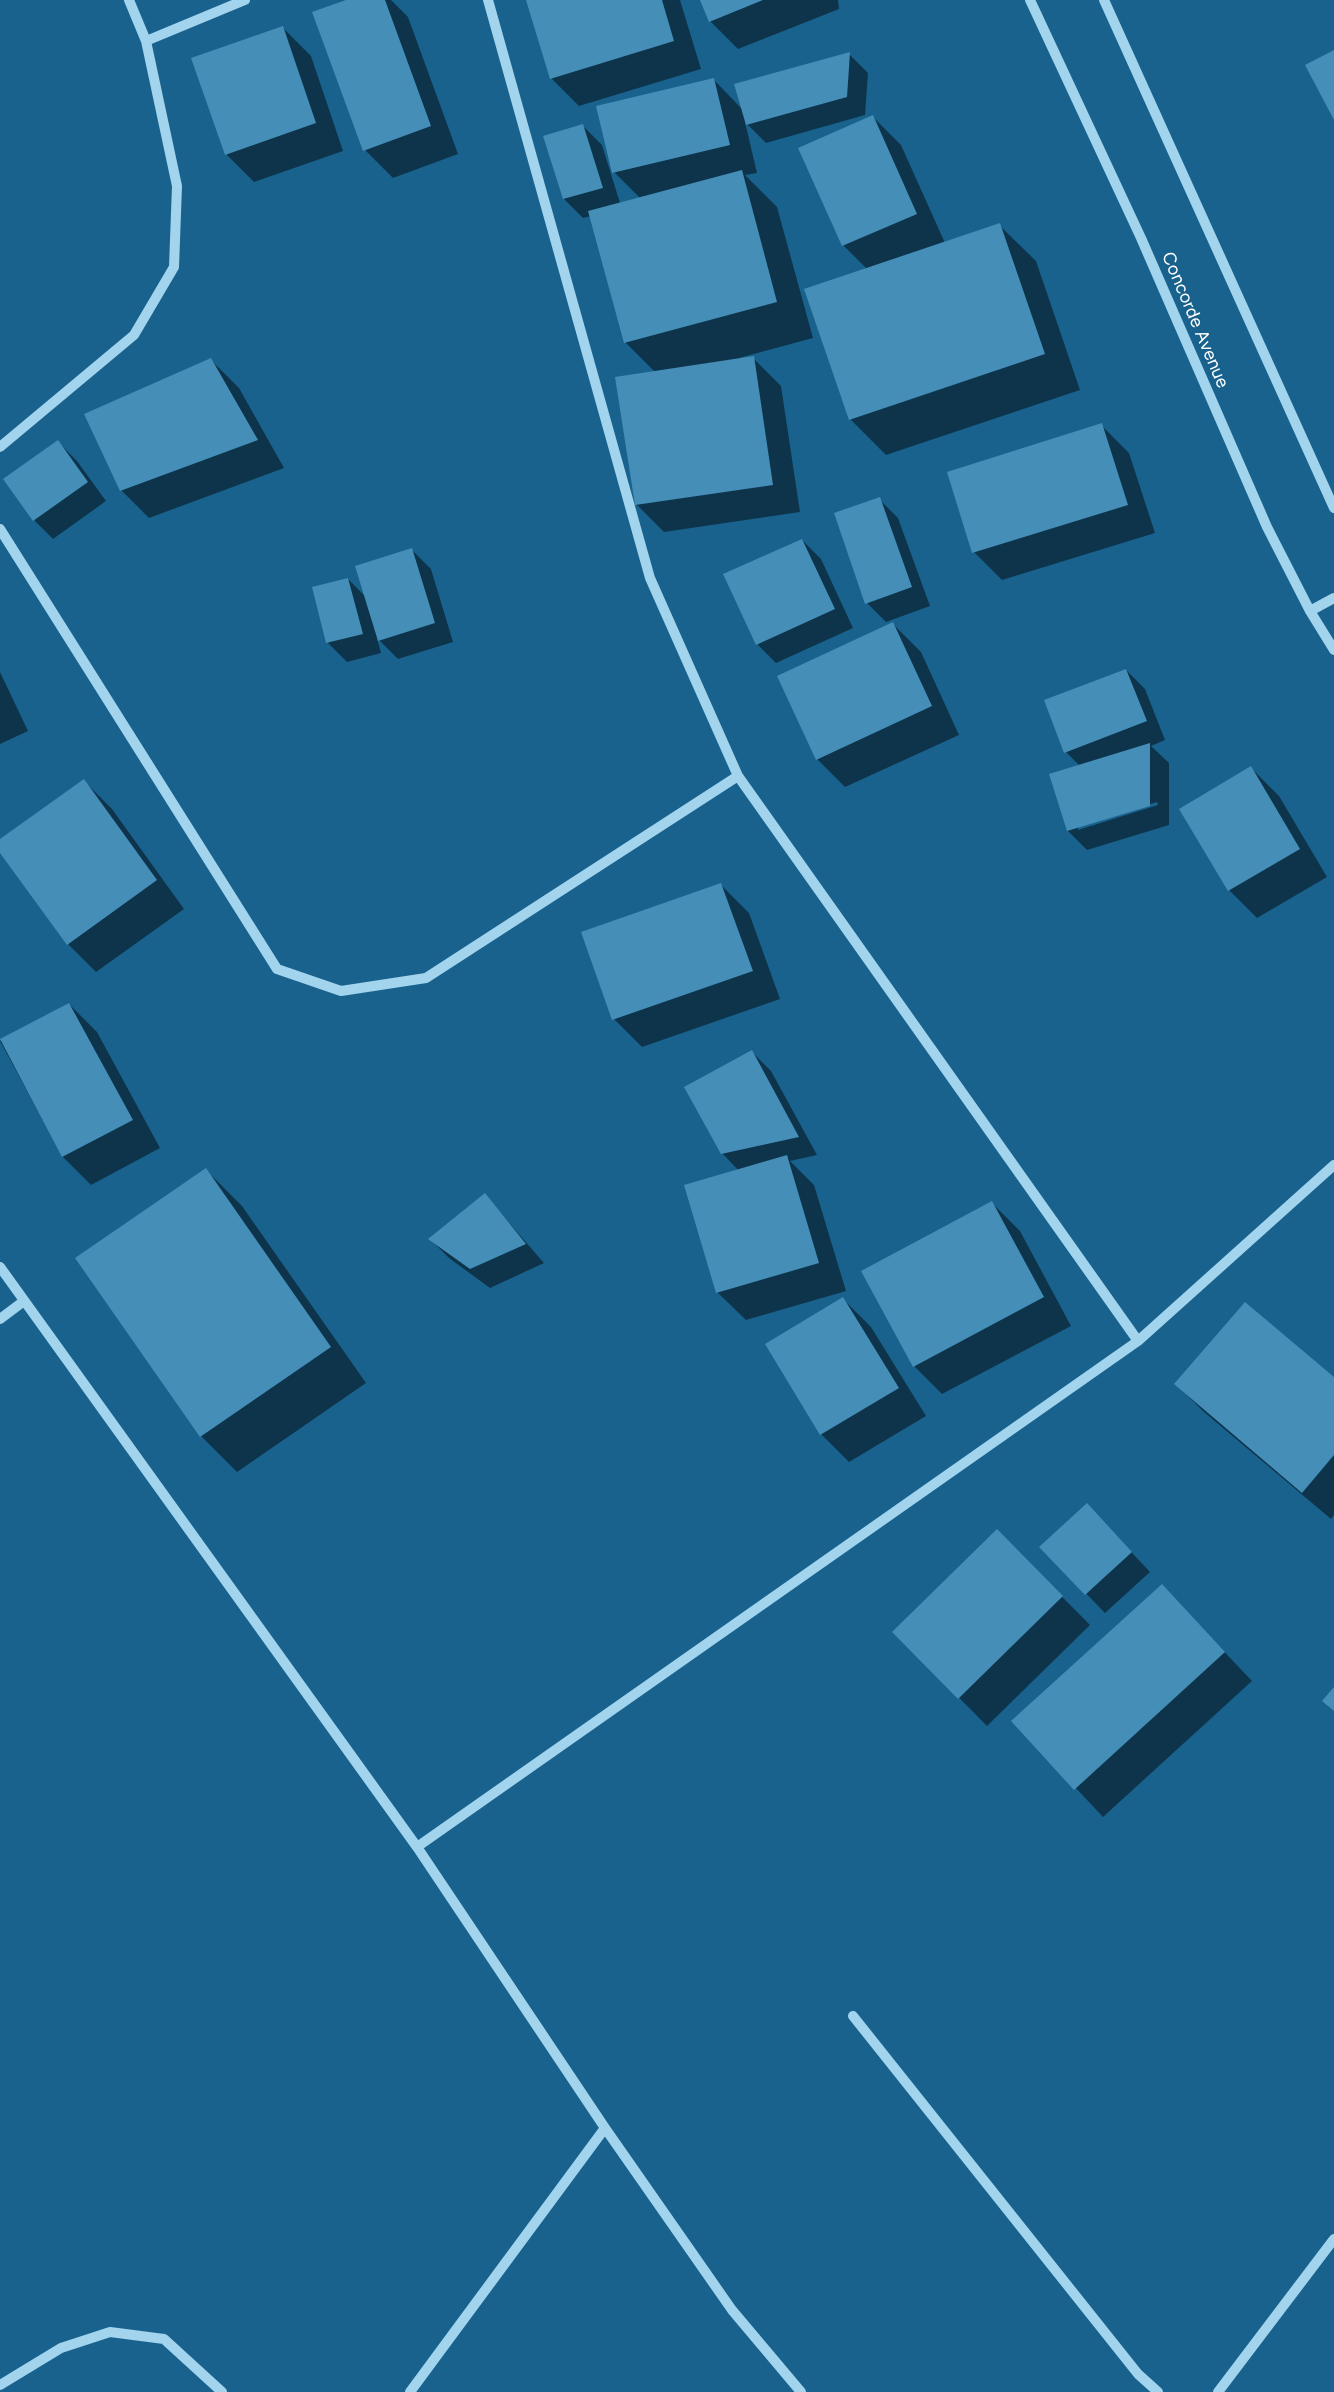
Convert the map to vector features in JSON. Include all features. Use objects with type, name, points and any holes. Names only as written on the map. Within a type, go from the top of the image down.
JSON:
[{"type":"street","points":[[0,447],[134,335],[174,267],[177,186],[146,41],[129,0]]},
{"type":"street","points":[[146,41],[245,0]]},
{"type":"street","points":[[488,0],[650,578],[738,776],[1138,1341]]},
{"type":"street","name":"Concorde Avenue","points":[[1030,0],[1141,238],[1267,528],[1310,611],[1334,650]]},
{"type":"street","points":[[1104,0],[1334,508]]},
{"type":"street","points":[[0,529],[277,969],[340,992],[426,978],[738,776]]},
{"type":"street","points":[[1310,611],[1334,598]]},
{"type":"street","points":[[417,1847],[1138,1341],[1334,1165]]},
{"type":"street","points":[[0,1267],[417,1847],[605,2128],[732,2310],[801,2392]]},
{"type":"street","points":[[0,1318],[24,1301]]},
{"type":"street","points":[[853,2016],[1138,2374],[1158,2392]]},
{"type":"street","points":[[410,2392],[605,2128]]},
{"type":"street","points":[[1218,2392],[1334,2239]]},
{"type":"street","points":[[0,2385],[61,2348],[110,2332],[164,2339],[222,2392]]},
{"type":"building","points":[[346,0],[385,0],[431,126],[363,151],[312,12]]},
{"type":"building","points":[[526,0],[662,0],[674,41],[550,79]]},
{"type":"building","points":[[700,0],[763,0],[709,22]]},
{"type":"building","points":[[283,26],[316,123],[225,155],[191,58]]},
{"type":"building","points":[[1334,50],[1334,120],[1305,65]]},
{"type":"building","points":[[850,52],[847,97],[746,125],[734,84]]},
{"type":"building","points":[[714,78],[730,145],[612,173],[596,106]]},
{"type":"building","points":[[873,115],[917,214],[842,246],[798,148]]},
{"type":"building","points":[[583,124],[603,188],[563,199],[543,136]]},
{"type":"building","points":[[742,170],[777,302],[624,343],[588,211]]},
{"type":"building","points":[[1000,223],[1045,354],[849,420],[804,289]]},
{"type":"building","points":[[754,356],[773,485],[635,505],[615,377]]},
{"type":"building","points":[[211,358],[258,440],[120,491],[84,414]]},
{"type":"building","points":[[1102,423],[1128,505],[972,553],[947,472]]},
{"type":"building","points":[[58,440],[88,482],[33,521],[3,479]]},
{"type":"building","points":[[880,497],[912,587],[865,604],[834,513]]},
{"type":"building","points":[[802,539],[835,609],[756,645],[723,574]]},
{"type":"building","points":[[412,548],[435,623],[378,641],[355,566]]},
{"type":"building","points":[[348,578],[363,634],[326,643],[312,587]]},
{"type":"building","points":[[893,622],[932,706],[816,760],[777,676]]},
{"type":"building","points":[[1126,669],[1147,721],[1064,753],[1044,700]]},
{"type":"building","points":[[1150,743],[1150,806],[1067,831],[1049,774]]},
{"type":"building","points":[[1251,766],[1300,849],[1228,891],[1179,809]]},
{"type":"building","points":[[84,779],[157,880],[67,945],[0,853],[0,839]]},
{"type":"building","points":[[721,883],[753,971],[612,1020],[581,932]]},
{"type":"building","points":[[69,1003],[133,1120],[62,1157],[0,1039]]},
{"type":"building","points":[[752,1050],[799,1137],[721,1154],[684,1087]]},
{"type":"building","points":[[787,1155],[819,1263],[716,1293],[684,1185]]},
{"type":"building","points":[[206,1168],[331,1347],[200,1437],[75,1258]]},
{"type":"building","points":[[485,1193],[526,1244],[470,1269],[428,1239]]},
{"type":"building","points":[[992,1201],[1044,1297],[913,1367],[861,1271]]},
{"type":"building","points":[[843,1297],[899,1388],[820,1435],[765,1344]]},
{"type":"building","points":[[1245,1302],[1334,1377],[1334,1455],[1302,1493],[1174,1384]]},
{"type":"building","points":[[1087,1503],[1132,1552],[1085,1595],[1039,1547]]},
{"type":"building","points":[[997,1529],[1063,1596],[958,1699],[892,1632]]},
{"type":"building","points":[[1162,1584],[1225,1652],[1074,1790],[1011,1721]]},
{"type":"building","points":[[1334,1687],[1334,1711],[1322,1701]]}]
